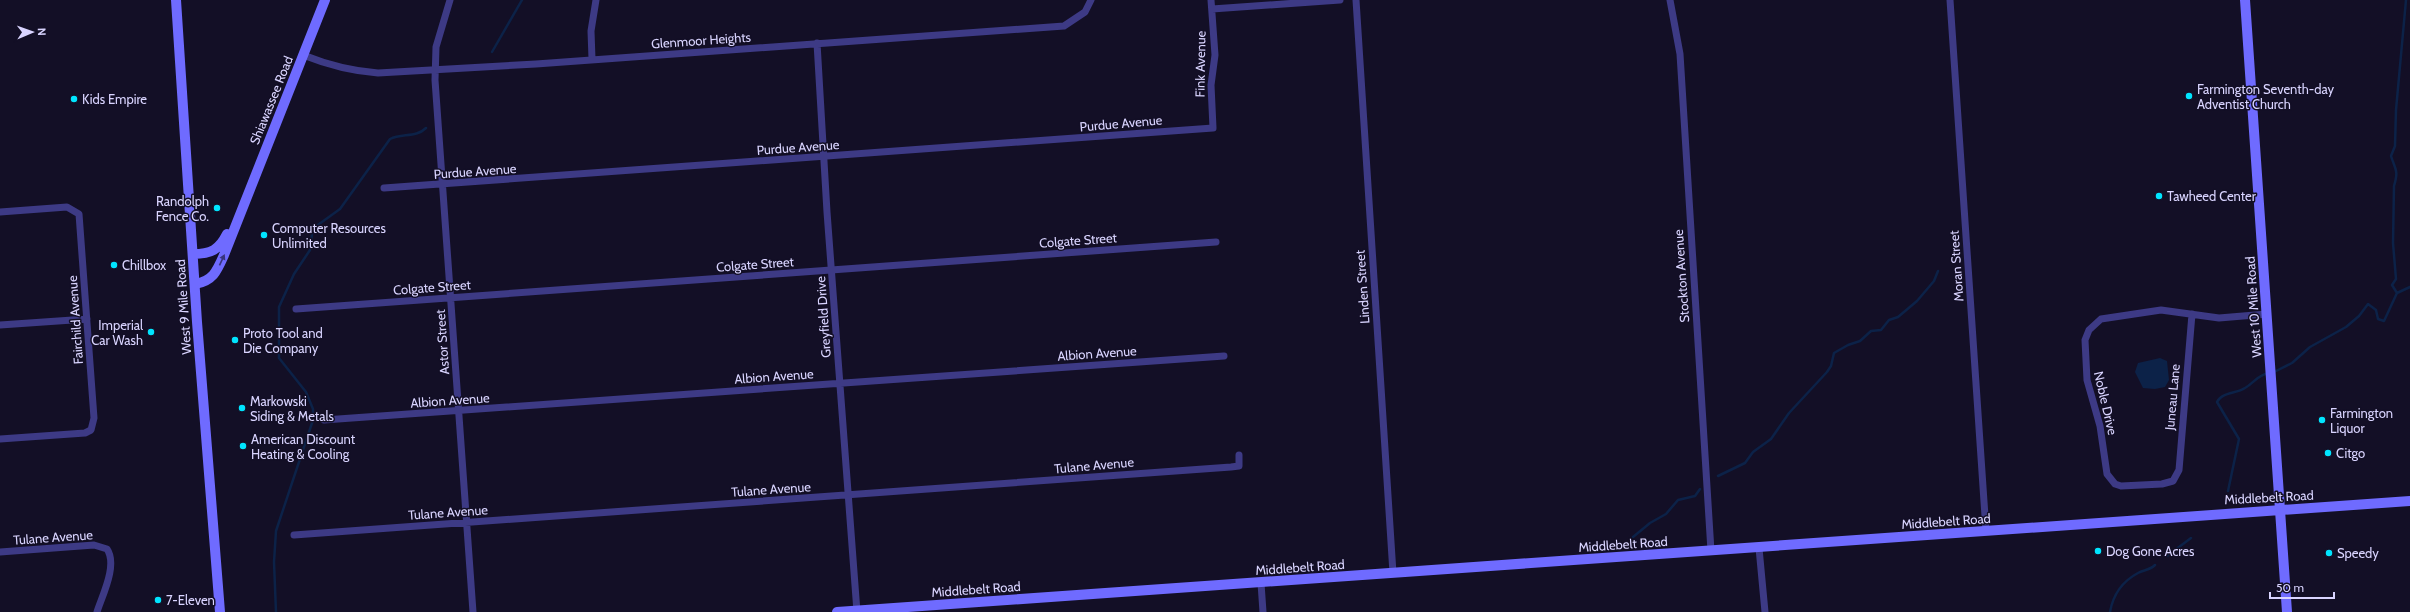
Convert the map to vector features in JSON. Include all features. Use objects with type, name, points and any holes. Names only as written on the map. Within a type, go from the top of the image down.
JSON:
[{"type":"street","name":"West 9 Mile Road","points":[[176,0],[195,284],[220,612]]},
{"type":"street","name":"Shiawassee Road","points":[[195,284],[204,282],[213,277],[231,239],[241,209],[325,0]]},
{"type":"street","name":"Astor Street","points":[[450,0],[438,37],[435,70],[473,612]]},
{"type":"street","points":[[592,60],[591,31],[596,0]]},
{"type":"street","name":"Glenmoor Heights","points":[[303,55],[330,66],[352,71],[402,72],[592,60],[1064,26],[1075,21],[1085,12],[1091,0]]},
{"type":"street","name":"Fink Avenue","points":[[1211,0],[1215,55],[1211,85],[1213,128]]},
{"type":"street","points":[[1212,9],[1340,0]]},
{"type":"street","name":"Linden Street","points":[[1356,0],[1393,573]]},
{"type":"street","name":"Stockton Avenue","points":[[1670,0],[1680,54],[1711,551]]},
{"type":"street","name":"Moran Street","points":[[1950,0],[1986,531]]},
{"type":"street","name":"West 10 Mile Road","points":[[2245,0],[2287,612]]},
{"type":"street","name":"Greyfield Drive","points":[[817,43],[857,611]]},
{"type":"street","name":"Purdue Avenue","points":[[384,188],[824,158],[1213,128]]},
{"type":"street","name":"Fairchild Avenue","points":[[0,212],[66,208],[75,210],[81,219],[94,418],[91,430],[80,434],[0,438]]},
{"type":"street","name":"Shiawassee Road","points":[[193,254],[210,253],[217,249],[241,209]]},
{"type":"street","name":"Colgate Street","points":[[296,309],[1216,242]]},
{"type":"street","name":"Noble Drive","points":[[2173,481],[2162,484],[2121,486],[2109,478],[2105,467],[2100,426],[2087,380],[2085,340],[2089,330],[2101,319],[2160,310],[2219,318],[2267,314]]},
{"type":"street","name":"Juneau Lane","points":[[2173,481],[2179,470],[2192,314]]},
{"type":"street","points":[[0,325],[87,319]]},
{"type":"street","name":"Albion Avenue","points":[[324,420],[1224,356]]},
{"type":"street","name":"Tulane Avenue","points":[[294,535],[848,496],[1239,466],[1239,455]]},
{"type":"street","name":"Middlebelt Road","points":[[837,612],[1759,548],[2221,513],[2410,501]]},
{"type":"street","name":"Tulane Avenue","points":[[0,552],[94,546],[107,549],[111,556],[110,570],[97,612]]},
{"type":"street","points":[[1759,548],[1765,612]]},
{"type":"street","points":[[1262,583],[1263,612]]},
{"type":"water","points":[[2160,358],[2167,361],[2169,380],[2165,387],[2155,389],[2143,388],[2135,372],[2138,363]]},
{"type":"waterway","points":[[492,52],[522,0]]},
{"type":"waterway","points":[[2397,293],[2392,285],[2396,279],[2393,243],[2394,186],[2396,173],[2391,156],[2395,146],[2396,110],[2406,0]]},
{"type":"waterway","points":[[276,612],[274,562],[276,531],[313,420],[313,409],[306,392],[279,358],[279,307],[294,274],[310,250],[312,234],[315,227],[340,209],[390,139],[418,133],[426,128]]},
{"type":"waterway","points":[[1718,476],[1745,463],[1753,452],[1771,439],[1789,413],[1827,372],[1831,366],[1834,353],[1848,345],[1860,341],[1871,331],[1881,330],[1889,320],[1898,317],[1917,301],[1934,281],[1938,271]]},
{"type":"waterway","points":[[2274,372],[2292,363],[2310,347],[2346,327],[2359,316],[2368,304],[2376,310],[2378,319],[2384,321],[2397,293],[2410,287]]},
{"type":"waterway","points":[[2228,491],[2239,439],[2217,402],[2222,396],[2241,390],[2261,375],[2269,373]]},
{"type":"waterway","points":[[1633,537],[1650,523],[1666,514],[1678,500],[1695,496],[1700,489]]},
{"type":"waterway","points":[[2167,556],[2191,538]]},
{"type":"waterway","points":[[2110,612],[2116,594],[2123,584],[2138,573],[2155,565]]},
{"type":"place","name":"Farmington Seventh-day Adventist Church","points":[[2189,96]]},
{"type":"place","name":"Kids Empire","points":[[74,99]]},
{"type":"place","name":"Tawheed Center","points":[[2159,196]]},
{"type":"place","name":"Randolph Fence Co.","points":[[217,208]]},
{"type":"place","name":"Computer Resources Unlimited","points":[[264,235]]},
{"type":"place","name":"Chillbox","points":[[114,265]]},
{"type":"place","name":"Imperial Car Wash","points":[[151,332]]},
{"type":"place","name":"Proto Tool and Die Company","points":[[235,340]]},
{"type":"place","name":"Markowski Siding & Metals","points":[[242,408]]},
{"type":"place","name":"Farmington Liquor","points":[[2322,420]]},
{"type":"place","name":"American Discount Heating & Cooling","points":[[243,446]]},
{"type":"place","name":"Citgo","points":[[2328,453]]},
{"type":"place","name":"Dog Gone Acres","points":[[2098,551]]},
{"type":"place","name":"Speedy","points":[[2329,553]]},
{"type":"place","name":"7-Eleven","points":[[158,600]]}]
